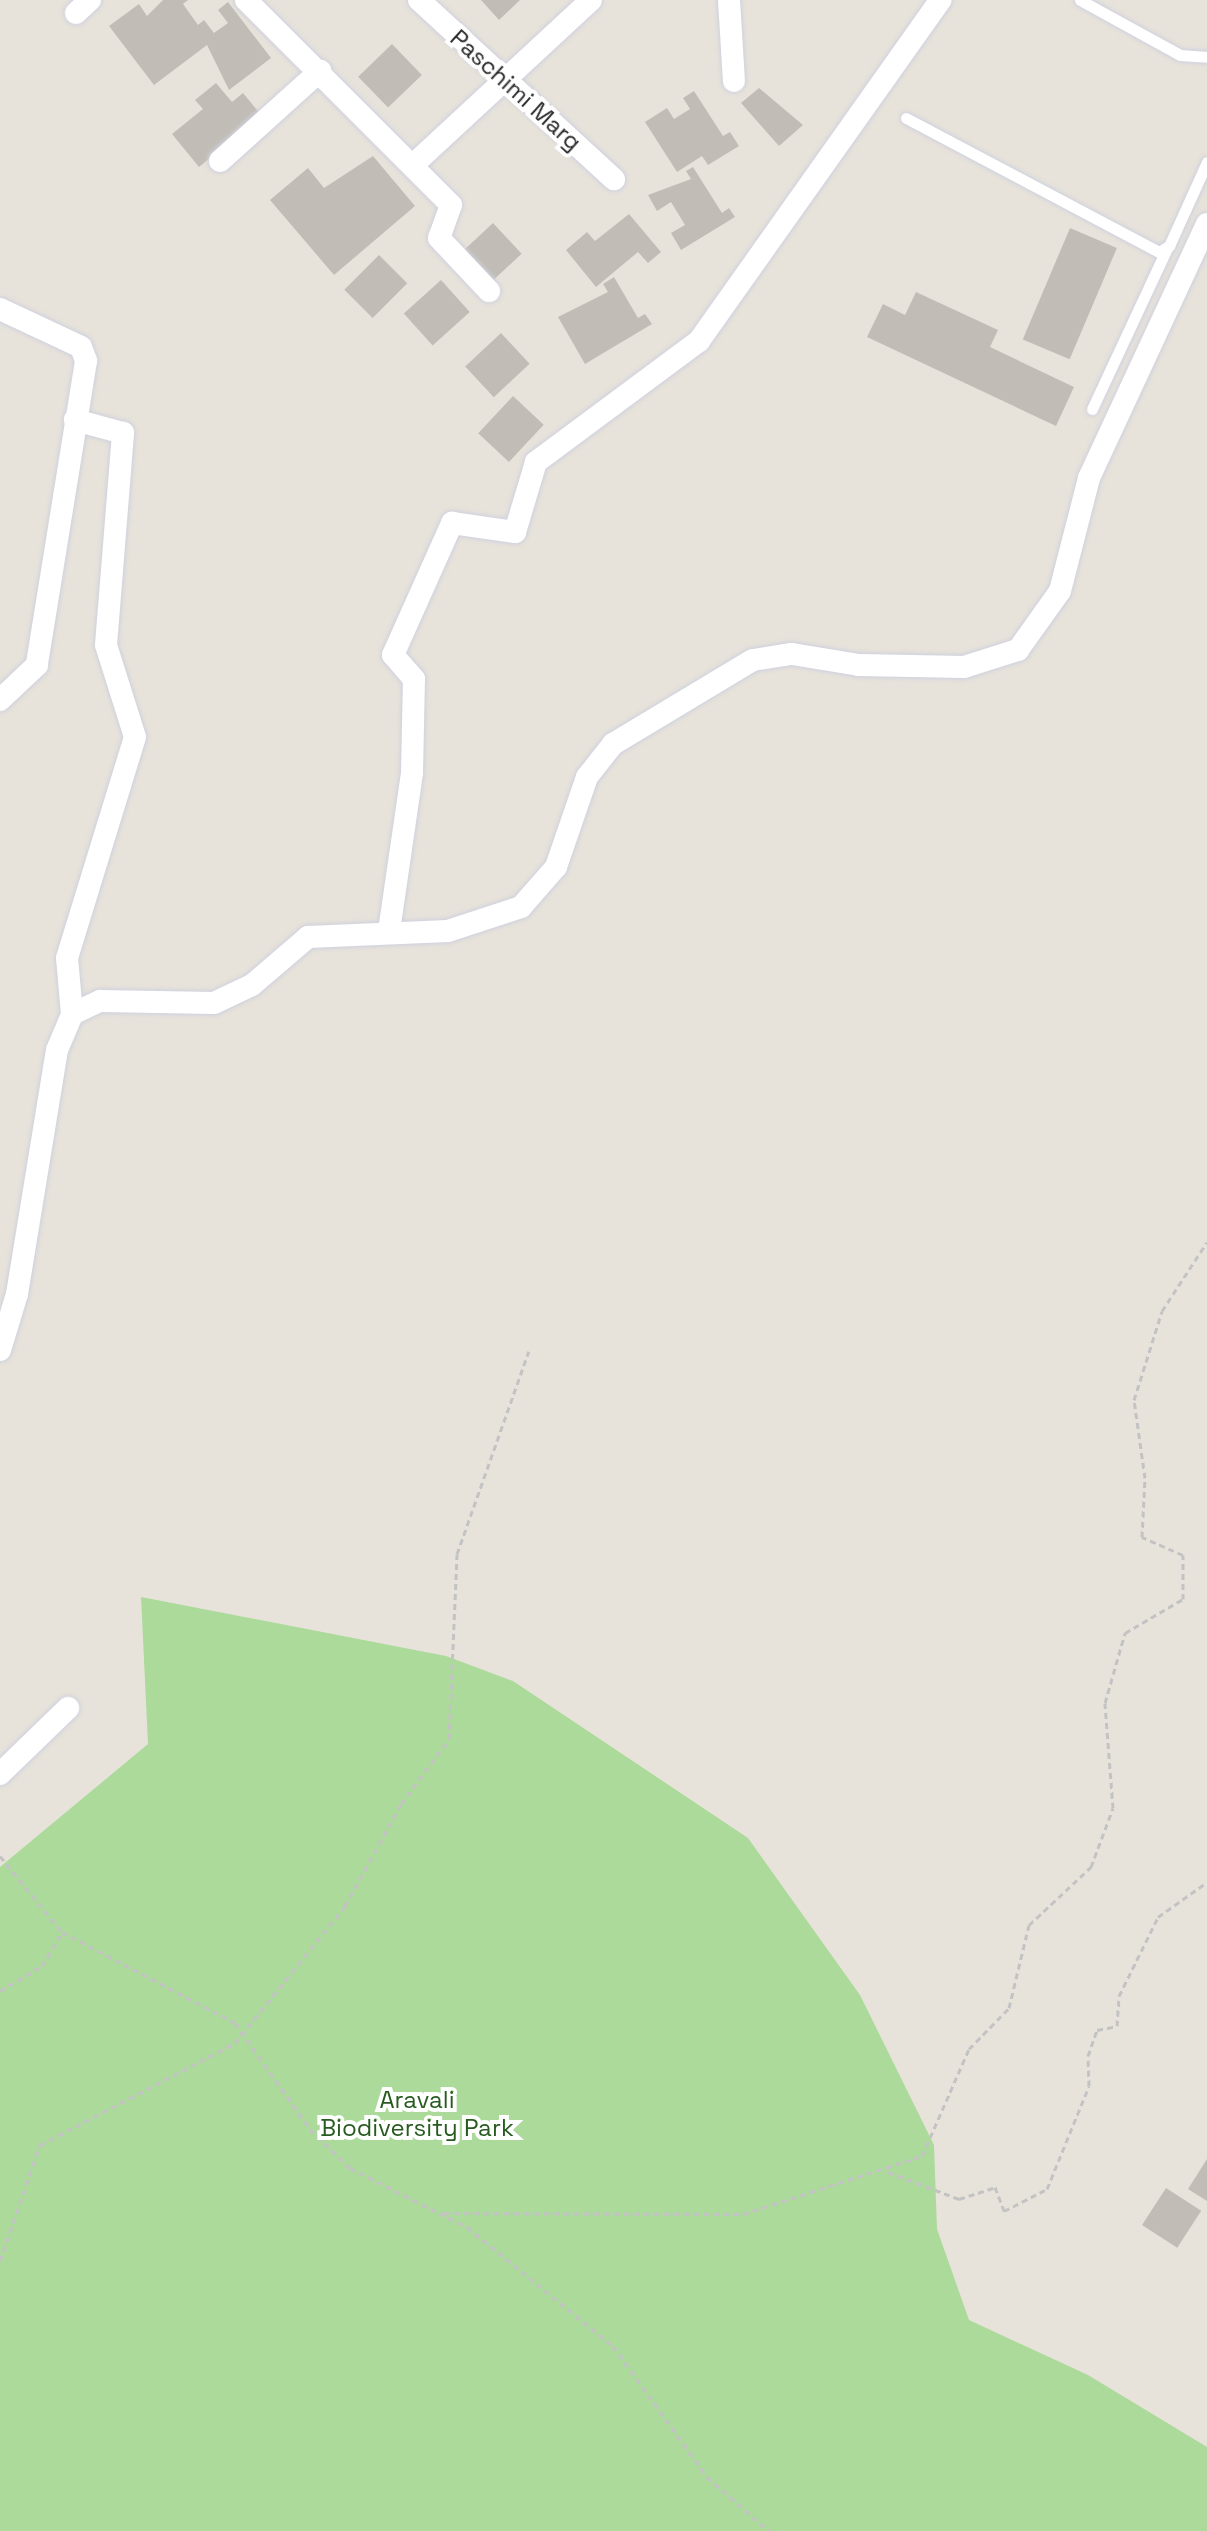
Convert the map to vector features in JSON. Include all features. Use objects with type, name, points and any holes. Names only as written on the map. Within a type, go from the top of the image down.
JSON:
[{"type":"street","points":[[246,0],[414,164],[452,208],[439,238],[489,291]]},
{"type":"street","name":"Paschimi Marg","points":[[419,0],[614,179]]},
{"type":"street","points":[[414,164],[507,82],[591,0]]},
{"type":"street","points":[[729,0],[734,81]]},
{"type":"street","points":[[389,931],[412,773],[414,694],[414,679],[393,655],[452,523],[515,532],[536,462],[699,341],[940,0]]},
{"type":"street","points":[[220,161],[320,71]]},
{"type":"street","points":[[72,1014],[100,1001],[214,1003],[252,985],[308,937],[389,931],[455,931],[533,897],[556,867],[598,761],[632,731],[740,666],[792,654],[859,665],[964,667],[1018,650],[1060,591],[1078,506],[1207,224]]},
{"type":"street","points":[[0,309],[85,353],[37,665],[0,700]]},
{"type":"street","points":[[0,1350],[17,1294],[57,1050],[72,1014],[67,958],[135,737],[106,645],[123,433],[75,420]]},
{"type":"street","points":[[0,1774],[68,1708]]},
{"type":"lane","points":[[1080,0],[1180,55],[1207,57]]},
{"type":"lane","points":[[906,118],[1155,251],[1166,250]]},
{"type":"lane","points":[[1092,409],[1207,162]]},
{"type":"path","points":[[444,2213],[743,2214],[888,2172],[922,2156],[969,2049],[1009,2008],[1029,1925],[1091,1867],[1113,1808],[1105,1703],[1111,1669],[1125,1633],[1183,1599],[1186,1577],[1183,1555],[1142,1537],[1145,1478],[1134,1400],[1162,1311],[1207,1242]]},
{"type":"path","points":[[0,2261],[40,2145],[174,2081],[245,2032],[345,1906],[401,1804],[449,1739],[457,1554],[529,1351]]},
{"type":"path","points":[[0,1856],[62,1932],[215,2008],[245,2032],[310,2129],[350,2168],[444,2213],[613,2346],[707,2477],[769,2531]]},
{"type":"path","points":[[888,2172],[959,2199],[995,2187],[1004,2211],[1047,2189],[1089,2086],[1088,2056],[1097,2030],[1117,2026],[1119,1996],[1158,1917],[1207,1882]]},
{"type":"path","points":[[0,1991],[42,1966],[62,1932]]},
{"type":"green space","name":"Aravali Biodiversity Park","points":[[141,1597],[446,1656],[513,1681],[748,1838],[860,1995],[934,2145],[937,2229],[969,2320],[1088,2375],[1207,2447],[1207,2531],[0,2531],[0,1867],[148,1744]]},
{"type":"building","points":[[163,0],[188,0],[183,4],[198,25],[204,20],[214,33],[228,23],[218,10],[228,2],[271,58],[229,90],[207,45],[154,85],[109,26],[139,4],[147,16]]},
{"type":"building","points":[[481,0],[520,0],[499,20]]},
{"type":"building","points":[[392,44],[422,75],[388,108],[358,77]]},
{"type":"building","points":[[216,83],[232,102],[243,93],[262,116],[199,167],[172,134],[203,109],[195,100]]},
{"type":"building","points":[[759,88],[803,125],[779,146],[741,103]]},
{"type":"building","points":[[694,91],[723,136],[730,132],[739,146],[708,165],[702,156],[677,172],[645,122],[667,108],[674,119],[690,109],[683,98]]},
{"type":"building","points":[[373,156],[415,206],[334,275],[270,200],[308,168],[324,188]]},
{"type":"building","points":[[693,167],[722,213],[729,208],[735,217],[681,250],[671,233],[685,225],[671,202],[657,211],[648,195],[691,179],[686,171]]},
{"type":"building","points":[[629,214],[661,252],[648,263],[638,252],[596,287],[566,250],[587,232],[595,241]]},
{"type":"building","points":[[493,223],[522,254],[487,286],[458,256]]},
{"type":"building","points":[[1070,228],[1117,248],[1070,359],[1023,339]]},
{"type":"building","points":[[379,255],[407,283],[373,318],[344,290]]},
{"type":"building","points":[[614,277],[638,318],[645,314],[652,324],[585,364],[558,317],[608,292],[603,284]]},
{"type":"building","points":[[441,280],[470,312],[433,345],[404,313]]},
{"type":"building","points":[[916,292],[998,330],[990,347],[1074,387],[1056,426],[867,337],[883,304],[905,315]]},
{"type":"building","points":[[501,333],[530,364],[494,397],[465,366]]},
{"type":"building","points":[[513,396],[544,425],[509,462],[478,433]]},
{"type":"building","points":[[1207,2159],[1207,2201],[1188,2189]]},
{"type":"building","points":[[1166,2188],[1201,2211],[1177,2248],[1142,2225]]}]
